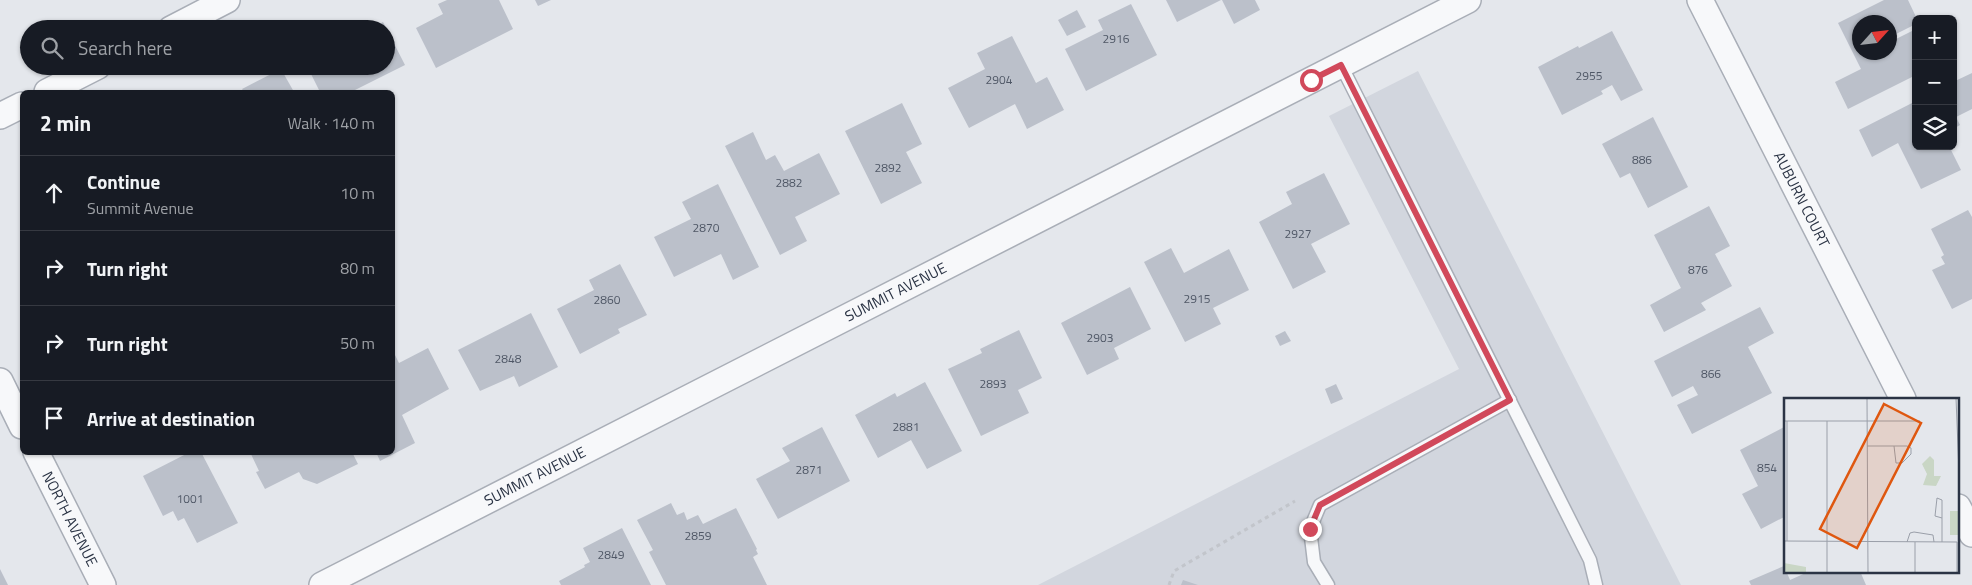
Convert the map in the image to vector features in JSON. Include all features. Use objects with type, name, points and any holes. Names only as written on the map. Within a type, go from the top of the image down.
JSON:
[{"type":"street","points":[[188,20],[227,0]]},
{"type":"street","name":"SUMMIT AVENUE","points":[[322,585],[1468,0]]},
{"type":"street","name":"AUBURN COURT","points":[[1700,0],[1902,398]]},
{"type":"street","points":[[50,90],[80,75]]},
{"type":"street","points":[[0,116],[20,106]]},
{"type":"street","points":[[0,381],[20,422]]},
{"type":"street","name":"NORTH AVENUE","points":[[38,455],[103,585]]},
{"type":"street","points":[[1960,511],[1972,534]]},
{"type":"lane","points":[[1341,65],[1590,560],[1596,585]]},
{"type":"lane","points":[[1328,585],[1314,562],[1310,529],[1320,505],[1510,400]]},
{"type":"path","points":[[1169,585],[1174,571],[1298,499]]},
{"type":"shaded area","points":[[1418,71],[1681,585],[1038,585],[1459,369],[1329,116]]},
{"type":"building","points":[[447,0],[499,0],[513,29],[436,68],[416,28],[443,14],[438,4]]},
{"type":"building","points":[[535,0],[551,0],[538,6]]},
{"type":"building","points":[[1166,0],[1221,0],[1177,22]]},
{"type":"building","points":[[1222,0],[1255,0],[1260,10],[1234,24]]},
{"type":"building","points":[[1884,0],[1908,0],[1915,15],[1912,15],[1912,26],[1897,34],[1897,15],[1854,15]]},
{"type":"building","points":[[1131,4],[1157,55],[1086,91],[1065,49],[1103,30],[1098,20]]},
{"type":"building","points":[[1077,10],[1086,27],[1067,36],[1058,20]]},
{"type":"building","points":[[1852,16],[1852,51],[1838,23]]},
{"type":"building","points":[[1612,31],[1643,90],[1621,101],[1612,85],[1601,91],[1603,94],[1562,115],[1538,67]]},
{"type":"building","points":[[1912,31],[1912,77],[1848,109],[1835,82],[1861,69],[1856,60],[1897,60],[1897,38]]},
{"type":"building","points":[[1012,36],[1036,83],[1047,77],[1064,110],[1027,129],[1015,104],[969,128],[948,88],[985,69],[977,53]]},
{"type":"building","points":[[395,45],[405,65],[395,70]]},
{"type":"building","points":[[1972,73],[1972,109],[1957,116],[1957,105],[1957,80]]},
{"type":"building","points":[[269,75],[284,75],[293,90],[243,90]]},
{"type":"building","points":[[312,75],[385,75],[355,90],[319,90]]},
{"type":"building","points":[[902,103],[922,144],[906,152],[922,183],[881,204],[845,131]]},
{"type":"building","points":[[1912,103],[1912,150],[1951,150],[1961,170],[1921,189],[1898,143],[1872,157],[1859,130]]},
{"type":"building","points":[[1653,117],[1688,187],[1648,208],[1630,173],[1620,178],[1602,144]]},
{"type":"building","points":[[753,132],[766,160],[775,155],[784,171],[819,153],[840,194],[795,217],[807,241],[780,255],[725,146]]},
{"type":"building","points":[[1324,173],[1350,224],[1311,244],[1326,272],[1293,289],[1259,222],[1292,204],[1286,192]]},
{"type":"building","points":[[718,184],[759,267],[733,280],[721,254],[674,277],[654,237],[691,219],[682,202]]},
{"type":"building","points":[[1709,206],[1730,246],[1715,254],[1732,286],[1701,303],[1706,310],[1664,332],[1650,305],[1681,288],[1654,235]]},
{"type":"building","points":[[1968,210],[1972,217],[1972,299],[1952,309],[1932,270],[1945,264],[1941,257],[1944,255],[1931,229]]},
{"type":"building","points":[[1171,248],[1184,273],[1229,249],[1249,290],[1213,308],[1221,324],[1185,342],[1144,262]]},
{"type":"building","points":[[620,264],[647,315],[618,329],[620,333],[580,354],[557,309],[594,290],[589,280]]},
{"type":"building","points":[[1130,287],[1151,329],[1114,348],[1119,359],[1087,375],[1061,323]]},
{"type":"building","points":[[1760,307],[1774,333],[1748,347],[1772,393],[1692,434],[1677,405],[1698,395],[1693,386],[1672,397],[1654,361]]},
{"type":"building","points":[[531,313],[558,367],[519,387],[514,376],[480,391],[458,350]]},
{"type":"building","points":[[1019,330],[1042,378],[1018,390],[1029,413],[981,436],[948,369],[982,353],[980,349]]},
{"type":"building","points":[[1285,331],[1291,341],[1280,346],[1275,336]]},
{"type":"building","points":[[428,348],[449,389],[402,415],[415,443],[395,453],[395,355],[399,363]]},
{"type":"building","points":[[925,382],[962,451],[927,469],[911,440],[878,458],[855,415],[895,393],[897,397]]},
{"type":"building","points":[[1336,384],[1343,399],[1331,404],[1325,389]]},
{"type":"building","points":[[822,427],[850,481],[778,519],[756,479],[790,461],[782,448]]},
{"type":"building","points":[[1784,427],[1784,517],[1761,529],[1742,494],[1758,486],[1740,450]]},
{"type":"building","points":[[184,455],[203,455],[238,523],[197,543],[184,518],[178,521],[173,511],[163,516],[143,476]]},
{"type":"building","points":[[251,455],[354,455],[358,464],[317,484],[303,479],[299,472],[265,489],[256,472],[259,471]]},
{"type":"building","points":[[377,455],[392,455],[380,461]]},
{"type":"building","points":[[671,503],[677,515],[684,512],[687,520],[698,515],[703,524],[736,508],[757,549],[758,554],[753,557],[767,585],[666,585],[649,552],[653,550],[637,520]]},
{"type":"building","points":[[622,528],[651,585],[561,585],[559,581],[585,567],[584,565],[590,562],[583,548]]},
{"type":"building","points":[[1784,566],[1784,572],[1787,572],[1790,580],[1808,572],[1860,572],[1866,585],[1751,585],[1749,581]]},
{"type":"building","points":[[0,569],[8,585],[0,585]]},
{"type":"building","points":[[1183,580],[1198,585],[1181,585]]},
{"type":"route","points":[[1310,529],[1320,505],[1510,400],[1341,65],[1311,80]]}]
